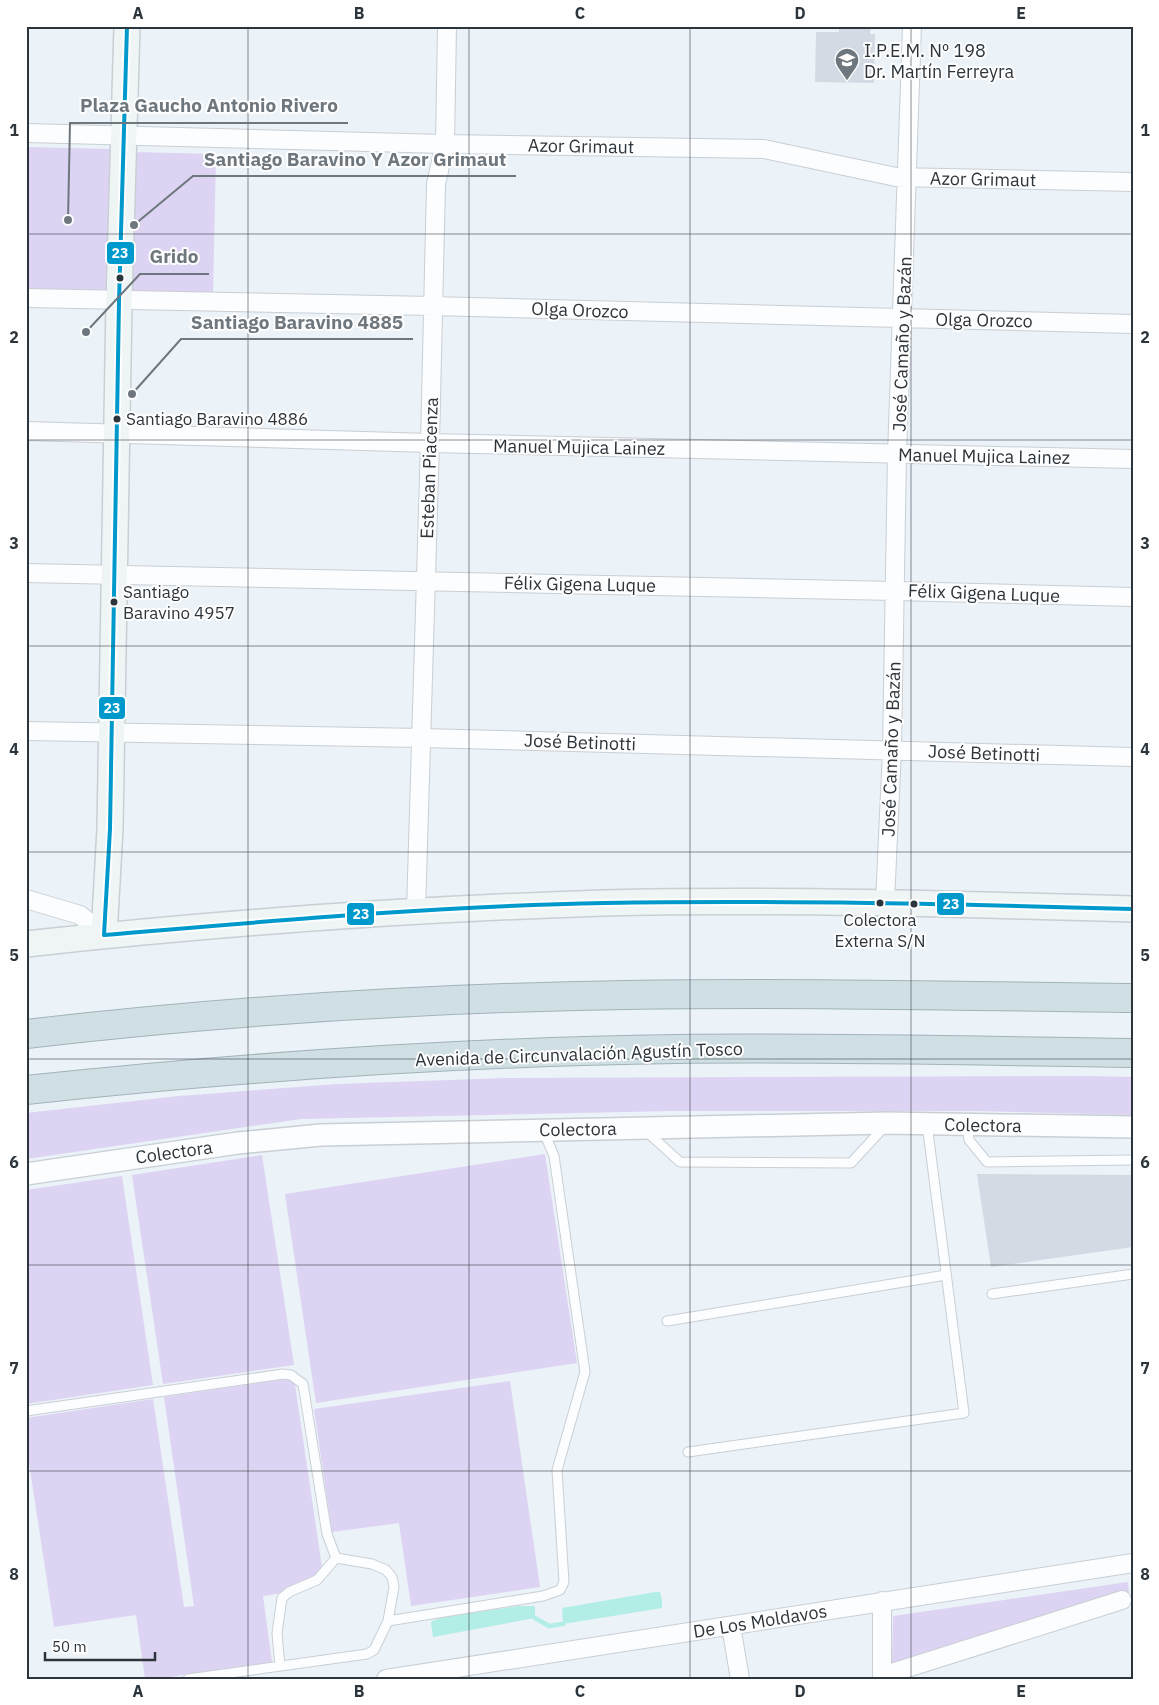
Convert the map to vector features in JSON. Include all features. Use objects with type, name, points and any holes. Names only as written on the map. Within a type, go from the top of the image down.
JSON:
[{"type":"highway","points":[[26,1034],[315,1008],[554,997],[780,994],[1133,998]]},
{"type":"highway","name":"Avenida de Circunvalación Agustín Tosco","points":[[26,1090],[118,1080],[255,1069],[537,1053],[750,1049],[1133,1053]]},
{"type":"main road","points":[[104,936],[110,829],[127,26]]},
{"type":"main road","points":[[26,944],[264,922],[416,911],[604,903],[885,902],[1133,909]]},
{"type":"street","name":"Esteban Piacenza","points":[[416,911],[436,184],[445,144],[447,26]]},
{"type":"street","name":"José Camaño y Bazán","points":[[885,902],[892,750],[898,455],[912,26]]},
{"type":"street","name":"Azor Grimaut","points":[[26,133],[445,144],[764,149],[886,175],[907,177],[1133,182]]},
{"type":"street","name":"Olga Orozco","points":[[26,298],[433,306],[1133,324]]},
{"type":"street","name":"Manuel Mujica Lainez","points":[[26,431],[898,455],[1133,459]]},
{"type":"street","name":"Félix Gigena Luque","points":[[26,573],[896,591],[1133,598]]},
{"type":"street","name":"José Betinotti","points":[[26,731],[422,738],[1133,757]]},
{"type":"street","points":[[26,900],[80,915],[104,936]]},
{"type":"street","name":"Colectora","points":[[26,1174],[278,1138],[364,1133],[887,1124],[1133,1127]]},
{"type":"street","name":"De Los Moldavos","points":[[386,1679],[1133,1563]]},
{"type":"street","points":[[882,1601],[882,1677],[1122,1600]]},
{"type":"street","points":[[731,1626],[740,1679]]},
{"type":"lane","points":[[644,1128],[680,1162],[851,1163],[887,1124]]},
{"type":"lane","points":[[688,1452],[964,1413],[926,1124]]},
{"type":"lane","points":[[967,1124],[969,1140],[986,1162],[1133,1160]]},
{"type":"lane","points":[[388,1621],[542,1596],[560,1590],[564,1582],[557,1470],[585,1372],[554,1156],[542,1130]]},
{"type":"lane","points":[[992,1294],[1133,1274]]},
{"type":"lane","points":[[667,1321],[946,1275]]},
{"type":"lane","points":[[26,1411],[270,1375],[291,1375],[303,1384],[327,1534],[336,1558]]},
{"type":"lane","points":[[188,1679],[367,1654],[374,1650],[388,1621],[394,1587],[392,1577],[386,1570],[372,1564],[336,1558]]},
{"type":"lane","points":[[280,1666],[277,1633],[282,1598],[289,1592],[317,1580],[336,1558]]},
{"type":"shaded area","points":[[26,147],[111,149],[107,293],[26,290]]},
{"type":"shaded area","points":[[131,152],[216,154],[213,293],[128,291]]},
{"type":"shaded area","points":[[1133,1077],[1133,1115],[975,1111],[672,1111],[301,1119],[26,1159],[26,1113],[179,1096],[338,1084],[506,1078]]},
{"type":"shaded area","points":[[545,1154],[577,1363],[316,1403],[285,1194]]},
{"type":"shaded area","points":[[262,1155],[294,1365],[163,1384],[132,1175]]},
{"type":"shaded area","points":[[122,1176],[153,1385],[26,1404],[26,1190]]},
{"type":"shaded area","points":[[294,1378],[323,1574],[289,1592],[263,1596],[272,1662],[145,1679],[136,1615],[54,1627],[26,1443],[26,1418],[153,1399],[184,1607],[194,1606],[164,1397]]},
{"type":"shaded area","points":[[510,1381],[540,1587],[411,1606],[399,1523],[332,1532],[314,1409]]},
{"type":"shaded area","points":[[1128,1582],[1129,1593],[892,1667],[893,1616]]},
{"type":"shaded area","points":[[660,1592],[662,1608],[563,1624],[562,1608]]},
{"type":"shaded area","points":[[518,1606],[535,1606],[535,1618],[433,1637],[432,1621],[445,1617]]},
{"type":"building","points":[[839,26],[871,26],[870,34],[875,34],[874,83],[815,82],[816,32],[839,32]]},
{"type":"building","points":[[977,1174],[1133,1175],[1133,1247],[991,1267]]},
{"type":"waterway","points":[[535,1618],[549,1626],[563,1624]]},
{"type":"transit line","name":"23","points":[[104,935],[110,829],[119,301],[127,26]]},
{"type":"transit line","name":"23","points":[[104,935],[417,911],[605,903],[869,903],[1133,909]]},
{"type":"place","name":"I.P.E.M. Nº 198 Dr. Martín Ferreyra","points":[[847,81]]},
{"type":"place","name":"Plaza Gaucho Antonio Rivero","points":[[68,220]]},
{"type":"place","name":"Santiago Baravino Y Azor Grimaut","points":[[134,225]]},
{"type":"place","name":"Grido","points":[[86,332]]},
{"type":"place","name":"Santiago Baravino 4885","points":[[132,394]]},
{"type":"place","name":"Santiago Baravino 4886","points":[[117,419]]},
{"type":"place","name":"Santiago Baravino 4957","points":[[114,602]]},
{"type":"place","name":"Colectora Externa S/N","points":[[880,903]]}]
